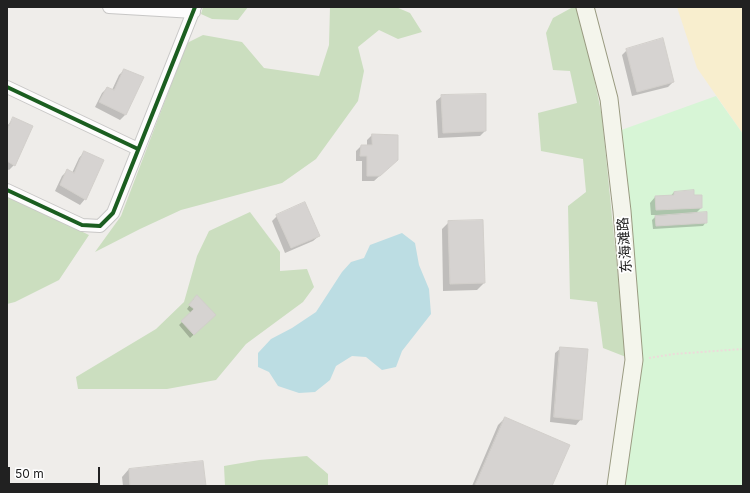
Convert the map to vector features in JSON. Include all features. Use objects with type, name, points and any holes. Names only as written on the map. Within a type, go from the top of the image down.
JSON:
[{"type":"main road","name":"东海滩路","points":[[585,7],[609,99],[622,211],[634,360],[616,486]]},
{"type":"street","points":[[7,190],[82,226],[100,226],[113,213],[194,9],[108,7]]},
{"type":"street","points":[[7,87],[138,149]]},
{"type":"path","points":[[634,360],[674,354],[743,349]]},
{"type":"green space","points":[[203,7],[248,7],[238,20],[212,19],[201,14]]},
{"type":"green space","points":[[330,7],[396,7],[410,13],[422,32],[398,39],[379,30],[358,47],[364,71],[358,101],[316,159],[282,183],[181,210],[95,252],[121,216],[187,43],[203,35],[242,42],[264,68],[319,76],[329,45]]},
{"type":"green space","points":[[573,7],[579,7],[602,116],[626,357],[603,348],[597,302],[570,299],[568,206],[586,192],[583,159],[541,151],[538,113],[577,103],[570,71],[553,70],[546,33],[553,18]]},
{"type":"green space","points":[[716,96],[743,134],[743,486],[615,486],[631,334],[613,133]]},
{"type":"green space","points":[[7,195],[89,235],[59,280],[15,302],[7,304]]},
{"type":"green space","points":[[250,212],[280,252],[280,271],[307,269],[314,287],[303,302],[246,344],[216,380],[167,389],[78,389],[76,377],[156,329],[184,302],[197,256],[209,231]]},
{"type":"green space","points":[[307,456],[328,474],[328,486],[225,486],[224,466],[259,460]]},
{"type":"sand","points":[[677,7],[743,7],[743,134],[697,68]]},
{"type":"water","points":[[402,233],[415,243],[419,265],[429,289],[431,314],[402,351],[396,367],[382,370],[366,357],[352,356],[336,366],[330,380],[315,392],[299,393],[278,386],[269,372],[258,367],[258,353],[271,339],[292,328],[316,312],[342,272],[351,262],[364,258],[370,245]]},
{"type":"building","points":[[663,38],[674,82],[637,92],[626,49]]},
{"type":"building","points":[[124,69],[144,77],[126,115],[99,102],[107,87],[114,90]]},
{"type":"building","points":[[486,94],[486,131],[443,133],[441,95]]},
{"type":"building","points":[[13,117],[33,126],[15,166],[7,161],[7,131]]},
{"type":"building","points":[[372,134],[398,135],[398,160],[380,176],[367,176],[367,156],[360,156],[361,145],[372,145]]},
{"type":"building","points":[[84,151],[104,160],[86,200],[60,185],[67,169],[74,173]]},
{"type":"building","points":[[694,190],[694,195],[702,195],[702,208],[656,210],[655,196],[674,195],[674,192]]},
{"type":"building","points":[[305,202],[320,236],[291,248],[276,215]]},
{"type":"building","points":[[707,212],[707,223],[656,226],[655,216]]},
{"type":"building","points":[[483,220],[485,283],[450,284],[448,221]]},
{"type":"building","points":[[197,295],[216,315],[194,335],[181,321],[194,309],[189,305]]},
{"type":"building","points":[[560,347],[588,349],[582,420],[554,417]]},
{"type":"building","points":[[505,417],[570,445],[552,486],[475,486]]},
{"type":"building","points":[[203,461],[206,486],[130,486],[129,469]]},
{"type":"cycle path","points":[[7,190],[82,225],[100,226],[113,213],[195,7]]},
{"type":"cycle path","points":[[7,87],[138,149]]}]
